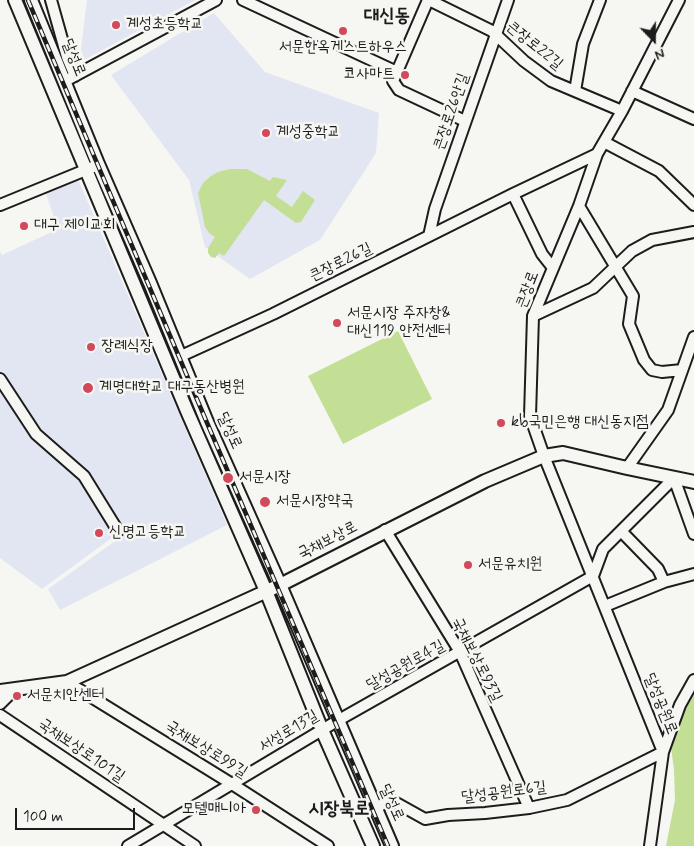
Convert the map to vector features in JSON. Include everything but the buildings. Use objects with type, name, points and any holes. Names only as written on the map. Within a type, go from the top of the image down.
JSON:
[{"type":"main road","points":[[15,0],[93,167],[187,411],[266,591],[322,730],[373,846]]},
{"type":"main road","name":"달성로","points":[[31,0],[70,78],[93,167],[181,356],[207,422],[280,585],[392,846]]},
{"type":"main road","name":"국채보상로","points":[[0,691],[67,682],[280,585],[385,530],[486,481],[544,456],[563,452],[694,482]]},
{"type":"street","points":[[50,0],[67,57],[70,78],[216,0]]},
{"type":"street","points":[[243,0],[395,77]]},
{"type":"street","points":[[429,0],[395,77],[399,90],[465,121]]},
{"type":"street","name":"큰장로22길","points":[[429,0],[495,34],[524,61],[550,80],[622,111]]},
{"type":"street","name":"큰장로26안길","points":[[429,236],[434,209],[508,0]]},
{"type":"street","points":[[575,91],[584,44],[600,0]]},
{"type":"street","name":"큰장로","points":[[544,456],[530,416],[533,316],[579,206],[597,154],[622,111],[679,0]]},
{"type":"street","points":[[632,91],[694,119]]},
{"type":"street","points":[[604,142],[660,171],[694,205]]},
{"type":"street","name":"큰장로26길","points":[[181,356],[273,314],[597,154]]},
{"type":"street","points":[[0,205],[93,167]]},
{"type":"street","points":[[513,194],[542,254],[553,268]]},
{"type":"street","points":[[579,206],[633,296],[629,324],[644,360],[652,370],[662,372],[682,370]]},
{"type":"street","points":[[533,316],[593,288],[632,251],[652,240],[694,232]]},
{"type":"street","points":[[627,468],[668,410],[694,337]]},
{"type":"street","points":[[0,379],[36,434],[84,476],[118,531]]},
{"type":"street","name":"달성공원로","points":[[544,456],[663,752],[650,846]]},
{"type":"street","points":[[593,576],[603,549],[674,478],[694,534]]},
{"type":"street","name":"국채보상로93길","points":[[385,530],[460,652],[529,808]]},
{"type":"street","points":[[621,531],[658,569],[664,582]]},
{"type":"street","points":[[605,606],[664,582],[694,574]]},
{"type":"street","name":"달성공원로4길","points":[[338,721],[593,576]]},
{"type":"street","points":[[663,752],[680,705],[694,680]]},
{"type":"street","name":"국채보상로99길","points":[[67,682],[328,846]]},
{"type":"street","points":[[0,704],[14,690]]},
{"type":"street","name":"국채보상로101길","points":[[0,715],[195,846]]},
{"type":"street","name":"서성로13길","points":[[128,846],[338,721]]},
{"type":"street","name":"달성공원로6길","points":[[375,808],[390,800],[424,819],[529,808],[567,800],[663,752]]},
{"type":"shaded area","name":"계성초등학교","points":[[87,0],[195,0],[84,60],[81,49]]},
{"type":"shaded area","name":"계성중학교","points":[[214,13],[265,72],[379,113],[376,153],[320,240],[250,279],[205,247],[189,180],[111,75]]},
{"type":"shaded area","name":"계명대학교 대구동산병원","points":[[77,177],[227,525],[60,610],[48,589],[125,534],[105,503],[38,433],[0,374],[0,252],[2,255],[58,229],[45,191]]},
{"type":"shaded area","points":[[0,382],[33,434],[82,478],[117,534],[42,589],[0,558]]},
{"type":"green space","points":[[230,169],[247,169],[270,181],[273,177],[287,180],[276,196],[292,207],[303,191],[315,200],[301,222],[296,223],[264,200],[224,256],[219,253],[215,258],[211,257],[208,253],[208,248],[215,237],[205,227],[198,193],[203,183],[211,176]]},
{"type":"green space","points":[[398,331],[432,399],[343,444],[308,376]]},
{"type":"green space","points":[[694,693],[694,846],[666,846],[675,800],[671,748],[683,711]]},
{"type":"railway","points":[[28,0],[388,846]]},
{"type":"place","name":"계성초등학교","points":[[116,25]]},
{"type":"place","name":"서문한옥게스트하우스","points":[[343,31]]},
{"type":"place","name":"코사마트","points":[[405,75]]},
{"type":"place","name":"계성중학교","points":[[266,133]]},
{"type":"place","name":"대구 제이교회","points":[[24,226]]},
{"type":"place","name":"서문시장 주자창& 대신119 안전센터","points":[[337,323]]},
{"type":"place","name":"장례식장","points":[[91,347]]},
{"type":"place","name":"계명대학교 대구동산병원","points":[[88,388]]},
{"type":"place","name":"kb국민은행 대신동지점","points":[[501,423]]},
{"type":"place","name":"서문시장","points":[[228,478]]},
{"type":"place","name":"서문시장약국","points":[[265,502]]},
{"type":"place","name":"신명고등학교","points":[[99,533]]},
{"type":"place","name":"서문유치원","points":[[468,565]]},
{"type":"place","name":"서문치안센터","points":[[17,696]]},
{"type":"place","name":"모텔매니아","points":[[256,810]]},
{"type":"district","name":"대신동","points":[[387,17]]},
{"type":"district","name":"시장북로","points":[[339,810]]}]
